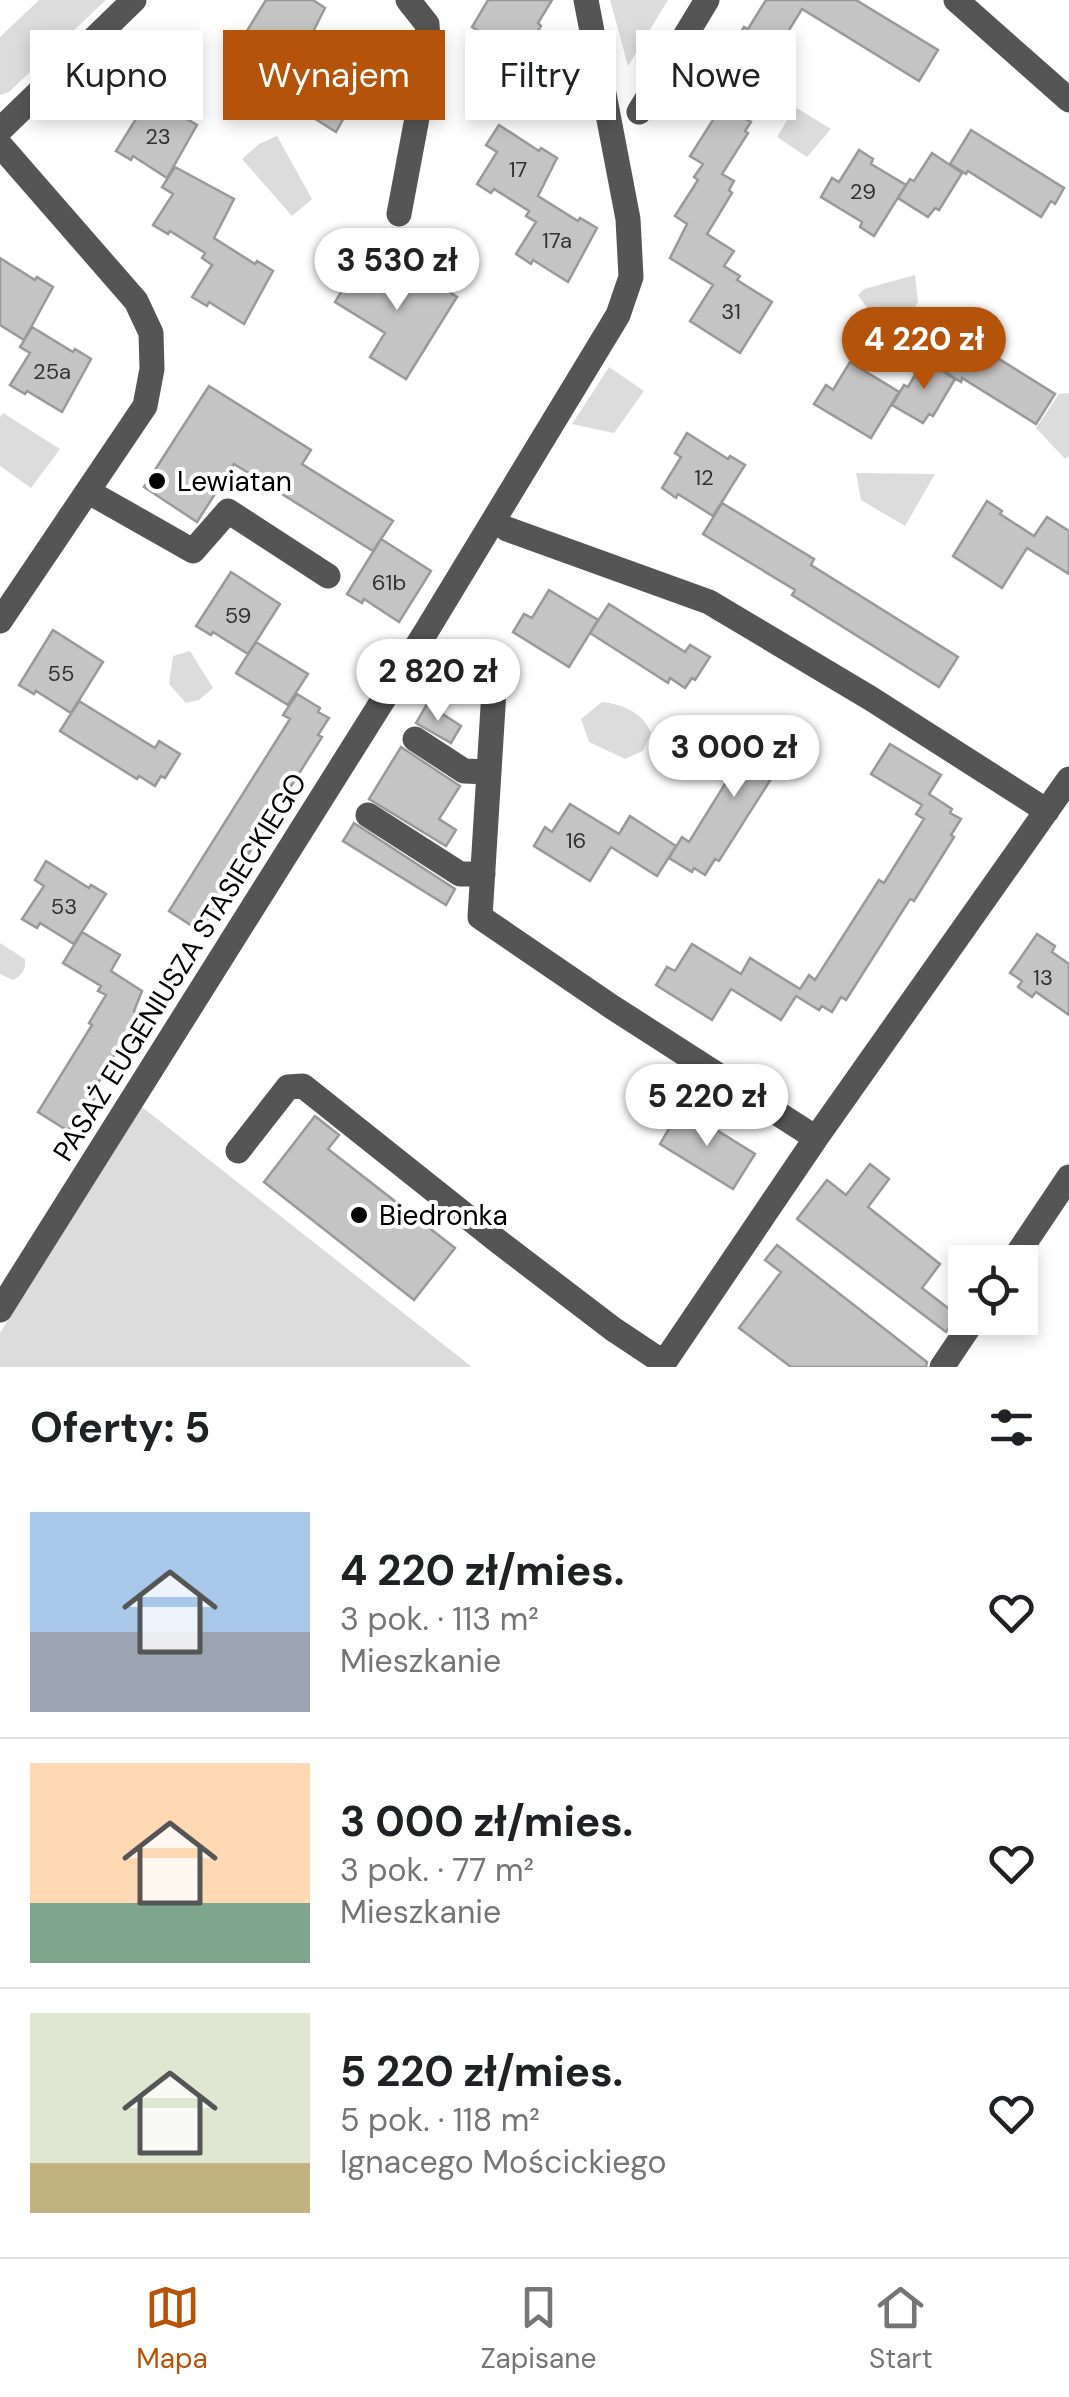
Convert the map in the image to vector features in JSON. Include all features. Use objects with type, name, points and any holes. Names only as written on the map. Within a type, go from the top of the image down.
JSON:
[{"type":"street","points":[[0,130],[134,0]]},
{"type":"street","points":[[399,214],[429,54],[427,24],[408,0]]},
{"type":"street","name":"PASAŻ EUGENIUSZA STASIECKIEGO","points":[[0,1310],[427,630],[618,315],[632,276],[628,219],[586,0]]},
{"type":"street","points":[[689,30],[707,0]]},
{"type":"street","points":[[956,0],[1069,100]]},
{"type":"street","points":[[0,145],[136,301],[150,333],[152,369],[146,406],[0,621]]},
{"type":"street","points":[[89,492],[193,551],[228,512],[328,576]]},
{"type":"street","points":[[507,529],[708,602],[870,698],[1048,811]]},
{"type":"street","points":[[494,691],[480,917],[612,1008],[816,1138]]},
{"type":"street","points":[[415,739],[464,771],[490,772]]},
{"type":"street","points":[[238,1151],[288,1086],[303,1086],[499,1242],[663,1365],[816,1138],[1069,779]]},
{"type":"street","points":[[368,815],[460,874],[482,874]]},
{"type":"street","points":[[1024,1245],[1069,1178]]},
{"type":"street","points":[[942,1367],[964,1335]]},
{"type":"shaded area","points":[[39,0],[106,0],[74,30],[30,30],[30,72],[9,92],[0,95],[0,37]]},
{"type":"shaded area","points":[[610,0],[668,0],[650,30],[636,30],[636,53],[628,66]]},
{"type":"shaded area","points":[[796,108],[831,129],[807,157],[777,137],[787,120],[796,120]]},
{"type":"shaded area","points":[[277,136],[312,199],[292,216],[242,159],[259,144]]},
{"type":"shaded area","points":[[915,275],[918,302],[911,316],[875,319],[858,295],[864,289]]},
{"type":"shaded area","points":[[609,367],[644,391],[614,433],[572,424]]},
{"type":"shaded area","points":[[1069,393],[1069,456],[1065,459],[1036,428],[1059,394]]},
{"type":"shaded area","points":[[3,413],[60,449],[31,488],[0,466]]},
{"type":"shaded area","points":[[856,473],[935,474],[905,526],[861,500]]},
{"type":"shaded area","points":[[190,651],[213,688],[199,700],[186,703],[169,684],[173,656]]},
{"type":"shaded area","points":[[602,702],[624,707],[643,720],[651,733],[643,751],[625,759],[589,742],[581,719]]},
{"type":"shaded area","points":[[0,943],[25,959],[23,972],[13,980],[0,974]]},
{"type":"shaded area","points":[[142,1107],[472,1367],[0,1367],[0,1333]]},
{"type":"building","points":[[266,0],[313,0],[325,8],[314,30],[247,30]]},
{"type":"building","points":[[488,0],[552,0],[538,23],[539,30],[472,27]]},
{"type":"building","points":[[766,0],[856,0],[938,50],[919,81],[802,9],[789,30],[742,30],[748,29]]},
{"type":"building","points":[[135,120],[188,120],[197,125],[167,178],[133,156],[131,160],[116,151]]},
{"type":"building","points":[[317,120],[343,120],[336,132]]},
{"type":"building","points":[[713,120],[751,122],[722,174],[734,181],[729,190],[732,193],[707,234],[734,251],[724,266],[740,276],[737,280],[772,302],[740,353],[690,321],[713,285],[670,258],[687,224],[675,216],[698,180],[694,177],[703,164],[690,156]]},
{"type":"building","points":[[499,125],[557,158],[538,196],[597,228],[568,282],[516,254],[536,222],[526,216],[529,211],[494,189],[491,193],[477,184],[497,152],[486,145]]},
{"type":"building","points":[[971,130],[1064,188],[1055,204],[1051,201],[1041,217],[968,171],[966,174],[950,164]]},
{"type":"building","points":[[859,150],[873,159],[871,164],[906,185],[874,236],[860,227],[862,222],[821,197],[832,178],[839,182]]},
{"type":"building","points":[[932,153],[962,173],[939,210],[935,208],[928,217],[898,198]]},
{"type":"building","points":[[175,167],[234,199],[214,238],[273,271],[244,324],[209,302],[207,306],[192,297],[212,265],[202,258],[205,253],[153,225],[173,194],[162,187]]},
{"type":"building","points":[[363,257],[413,288],[422,274],[457,297],[406,379],[370,357],[385,333],[335,302]]},
{"type":"building","points":[[0,258],[53,287],[24,340],[0,325]]},
{"type":"building","points":[[32,327],[91,359],[62,412],[10,385],[30,353],[20,347]]},
{"type":"building","points":[[964,337],[1055,394],[1036,424],[944,371]]},
{"type":"building","points":[[924,360],[955,379],[933,416],[929,414],[923,423],[892,405]]},
{"type":"building","points":[[850,362],[899,392],[871,438],[814,404],[826,385],[833,390]]},
{"type":"building","points":[[209,386],[311,450],[302,464],[393,521],[373,551],[234,464],[197,522],[144,487]]},
{"type":"building","points":[[687,433],[745,465],[713,516],[662,488],[681,457],[675,453]]},
{"type":"building","points":[[987,501],[1034,536],[1047,517],[1069,531],[1069,574],[1027,548],[1002,588],[953,556]]},
{"type":"building","points":[[722,503],[814,559],[811,565],[958,657],[939,687],[792,595],[795,590],[703,534]]},
{"type":"building","points":[[381,539],[431,571],[399,622],[364,599],[362,603],[347,594]]},
{"type":"building","points":[[231,572],[280,604],[248,654],[196,626]]},
{"type":"building","points":[[549,590],[598,620],[569,667],[513,632],[524,614],[532,618]]},
{"type":"building","points":[[609,604],[685,652],[690,645],[710,657],[695,680],[692,678],[685,688],[670,678],[668,683],[590,633]]},
{"type":"building","points":[[53,630],[103,662],[71,713],[19,685]]},
{"type":"building","points":[[256,642],[308,674],[288,705],[236,673]]},
{"type":"building","points":[[297,694],[329,718],[318,735],[322,737],[200,931],[169,911],[290,719],[283,715]]},
{"type":"building","points":[[79,701],[155,748],[159,741],[180,754],[165,778],[161,776],[155,786],[139,776],[137,779],[60,731]]},
{"type":"building","points":[[427,704],[461,726],[451,743],[416,723]]},
{"type":"building","points":[[758,717],[789,741],[779,757],[783,760],[719,861],[715,859],[705,875],[694,868],[692,872],[669,858],[682,837],[689,842],[751,742],[745,738]]},
{"type":"building","points":[[890,744],[941,775],[929,794],[961,819],[914,901],[910,899],[846,1000],[841,997],[832,1012],[822,1006],[819,1010],[796,996],[781,1020],[731,989],[712,1020],[656,985],[667,967],[675,971],[692,944],[741,974],[750,958],[800,989],[809,975],[815,980],[879,880],[884,883],[924,819],[916,814],[922,805],[871,774]]},
{"type":"building","points":[[401,747],[460,786],[439,819],[456,830],[446,846],[369,799]]},
{"type":"building","points":[[570,804],[619,834],[630,816],[676,846],[657,876],[611,847],[590,881],[534,846],[545,827],[552,832]]},
{"type":"building","points":[[354,823],[455,889],[446,905],[343,841]]},
{"type":"building","points":[[46,861],[106,894],[74,944],[40,923],[37,928],[22,919],[44,886],[35,880]]},
{"type":"building","points":[[82,932],[120,955],[111,971],[142,991],[134,1011],[138,1014],[90,1097],[94,1099],[68,1131],[38,1112],[106,995],[98,991],[101,986],[63,963]]},
{"type":"building","points":[[1037,934],[1055,946],[1052,952],[1069,964],[1069,1015],[1036,992],[1032,997],[1018,987],[1022,981],[1010,973]]},
{"type":"building","points":[[658,1069],[693,1089],[682,1106],[648,1086]]},
{"type":"building","points":[[681,1108],[755,1154],[733,1189],[660,1144]]},
{"type":"building","name":"Biedronka","points":[[315,1116],[339,1135],[328,1149],[455,1248],[414,1300],[264,1182]]},
{"type":"building","points":[[870,1164],[889,1179],[868,1207],[940,1264],[922,1288],[948,1308],[946,1332],[797,1219],[827,1180],[846,1195]]},
{"type":"building","points":[[777,1245],[927,1362],[926,1367],[791,1367],[739,1328],[781,1272],[765,1260]]},
{"type":"place","name":"Lewiatan","points":[[157,481]]},
{"type":"place","name":"Biedronka","points":[[359,1215]]}]
